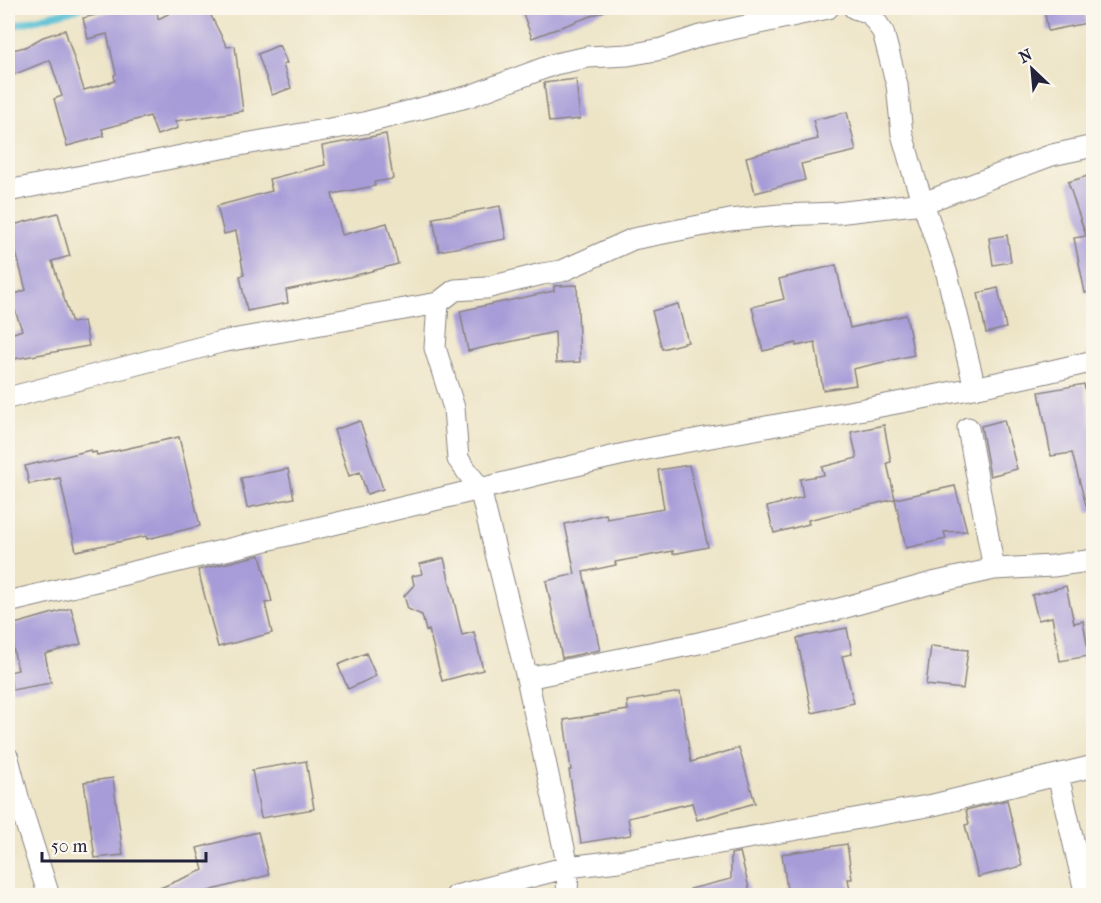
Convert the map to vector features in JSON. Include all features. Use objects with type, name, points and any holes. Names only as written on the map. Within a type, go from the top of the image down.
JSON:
[{"type":"street","points":[[8,191],[211,150],[364,123],[470,96],[555,64],[588,57],[628,55],[662,49],[700,36],[828,8]]},
{"type":"street","points":[[854,8],[870,13],[883,32],[897,85],[902,134],[947,274],[975,388]]},
{"type":"street","points":[[8,398],[221,342],[438,303],[455,290],[486,288],[562,271],[633,239],[730,220],[837,213],[923,203],[1052,155],[1094,146]]},
{"type":"street","points":[[438,303],[435,348],[454,408],[458,459],[480,489],[527,678],[568,867],[567,896]]},
{"type":"street","points":[[8,602],[581,463],[975,388],[1094,361]]},
{"type":"street","points":[[968,428],[994,569]]},
{"type":"street","points":[[527,678],[699,643],[994,569],[1053,566],[1094,560]]},
{"type":"street","points":[[8,758],[13,807],[49,896]]},
{"type":"street","points":[[456,896],[568,867],[618,861],[933,805],[1094,766]]},
{"type":"street","points":[[1058,775],[1086,896]]},
{"type":"building","points":[[126,8],[157,8],[158,19],[180,8],[207,8],[227,47],[235,46],[243,111],[175,121],[178,128],[157,135],[150,116],[102,129],[104,136],[67,146],[54,99],[62,96],[50,60],[8,77],[8,51],[25,47],[43,37],[65,30],[84,90],[115,81],[114,75],[116,74],[107,34],[88,39],[83,18]]},
{"type":"building","points":[[521,8],[609,8],[610,9],[532,38]]},
{"type":"building","points":[[1044,8],[1084,8],[1087,23],[1048,31]]},
{"type":"building","points":[[279,45],[287,63],[283,65],[291,88],[272,95],[258,54]]},
{"type":"building","points":[[576,79],[580,119],[549,122],[544,83]]},
{"type":"building","points":[[847,112],[856,151],[801,164],[805,180],[755,193],[746,157],[818,139],[813,120]]},
{"type":"building","points":[[386,134],[393,179],[374,182],[375,186],[332,194],[342,235],[387,223],[398,264],[286,290],[288,303],[247,311],[240,276],[244,275],[236,231],[224,234],[217,206],[272,191],[269,179],[325,165],[322,146]]},
{"type":"building","points":[[1094,174],[1094,292],[1085,293],[1074,238],[1086,236],[1068,182]]},
{"type":"building","points":[[500,206],[506,239],[439,251],[433,218]]},
{"type":"building","points":[[58,213],[70,256],[52,261],[72,323],[84,321],[89,346],[8,360],[8,335],[22,330],[10,296],[26,290],[9,226]]},
{"type":"building","points":[[1007,235],[1011,262],[993,265],[989,238]]},
{"type":"building","points":[[836,265],[850,328],[906,315],[914,355],[853,369],[856,385],[823,390],[815,342],[796,346],[796,343],[763,351],[752,307],[784,299],[779,279]]},
{"type":"building","points":[[577,285],[580,362],[556,363],[555,332],[468,351],[460,311],[554,291],[554,286]]},
{"type":"building","points":[[998,288],[1006,328],[986,333],[978,293]]},
{"type":"building","points":[[678,304],[688,342],[662,349],[652,311]]},
{"type":"building","points":[[1084,384],[1094,435],[1094,512],[1088,513],[1072,453],[1051,456],[1039,392]]},
{"type":"building","points":[[1004,420],[1017,469],[990,476],[981,426]]},
{"type":"building","points":[[360,421],[383,489],[367,494],[360,472],[349,476],[334,430]]},
{"type":"building","points":[[884,425],[891,462],[887,463],[895,499],[808,520],[809,524],[774,533],[767,507],[803,497],[800,479],[824,475],[822,467],[857,458],[851,432]]},
{"type":"building","points":[[179,437],[200,526],[147,539],[146,536],[76,551],[60,478],[29,484],[25,466],[91,450],[97,455]]},
{"type":"building","points":[[689,465],[708,547],[615,562],[616,565],[583,572],[600,650],[562,658],[546,581],[575,574],[565,524],[606,514],[607,519],[664,509],[658,470]]},
{"type":"building","points":[[288,469],[294,498],[247,508],[241,478]]},
{"type":"building","points":[[955,486],[967,531],[944,532],[946,539],[906,548],[895,499]]},
{"type":"building","points":[[260,555],[272,602],[265,603],[272,633],[218,647],[198,570]]},
{"type":"building","points":[[444,558],[462,635],[474,632],[483,670],[442,681],[429,630],[426,631],[422,615],[408,609],[404,596],[414,585],[412,576],[422,574],[420,564]]},
{"type":"building","points":[[1066,586],[1074,623],[1083,621],[1089,656],[1060,661],[1052,617],[1038,620],[1032,595]]},
{"type":"building","points":[[71,608],[81,644],[45,654],[51,683],[12,690],[9,672],[18,670],[8,626]]},
{"type":"building","points":[[847,628],[852,654],[842,656],[854,703],[812,713],[797,638]]},
{"type":"building","points":[[931,646],[968,650],[963,689],[926,685]]},
{"type":"building","points":[[366,653],[376,676],[348,689],[338,665]]},
{"type":"building","points":[[680,692],[691,762],[739,748],[755,803],[697,820],[692,803],[628,818],[631,835],[581,843],[569,770],[571,770],[564,720],[628,710],[627,701]]},
{"type":"building","points":[[306,761],[314,809],[261,818],[252,770]]},
{"type":"building","points":[[113,778],[123,855],[95,858],[84,782]]},
{"type":"building","points":[[1007,800],[1022,866],[978,877],[965,825],[969,824],[966,810]]},
{"type":"building","points":[[258,832],[269,875],[190,896],[141,896],[203,870],[197,848]]},
{"type":"building","points":[[847,844],[852,879],[848,879],[851,896],[788,896],[782,854]]},
{"type":"building","points":[[740,852],[751,896],[691,896],[690,889],[731,879],[731,854]]},
{"type":"waterway","points":[[8,27],[80,8]]}]
